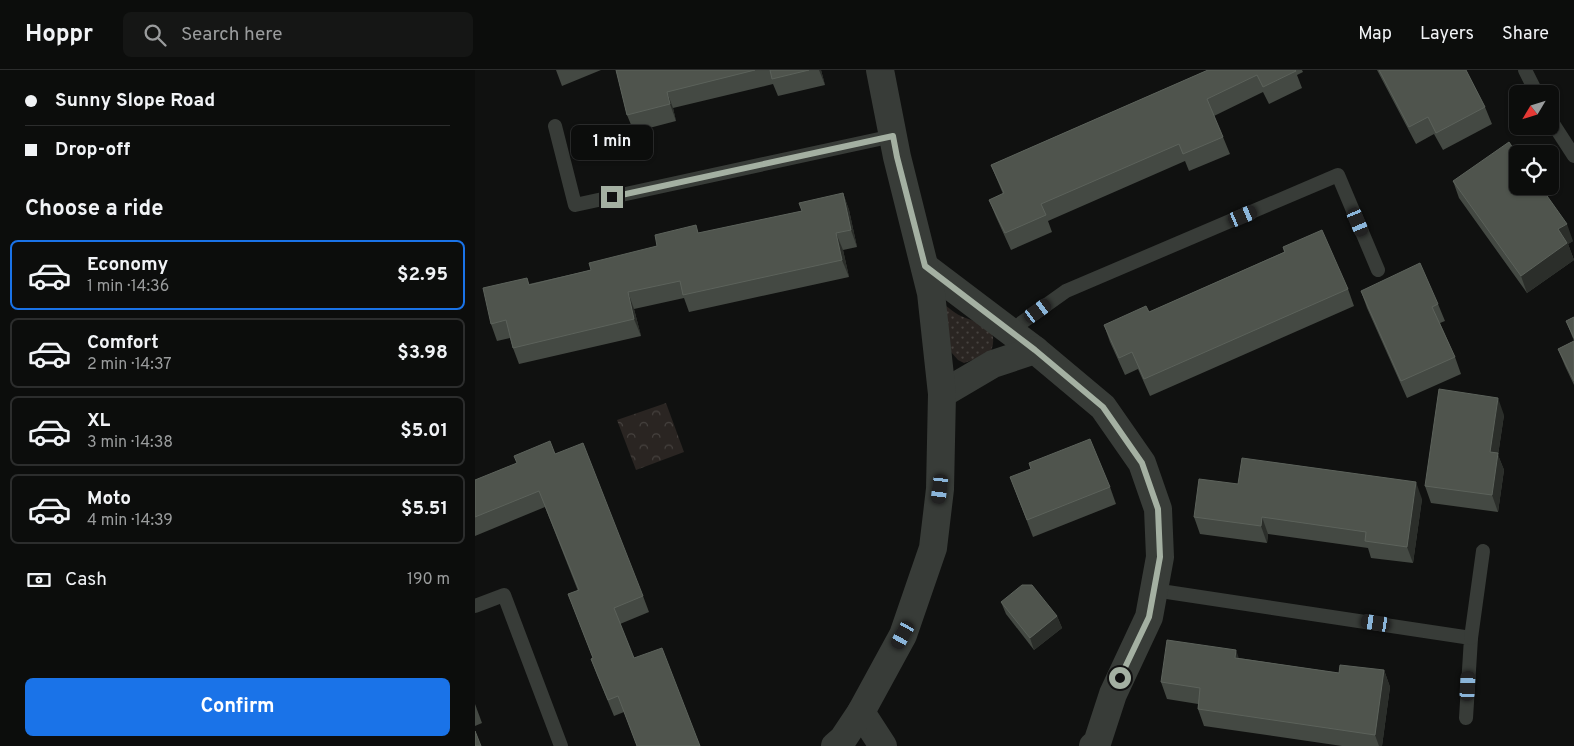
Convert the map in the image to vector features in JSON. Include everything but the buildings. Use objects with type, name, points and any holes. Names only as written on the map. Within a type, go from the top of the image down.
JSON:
[{"type":"street","points":[[835,746],[843,739],[861,712],[903,635],[933,548],[940,489],[942,394],[931,293],[897,157],[880,70]]},
{"type":"street","points":[[925,266],[1035,350],[1103,407],[1142,463],[1158,509],[1160,557],[1149,617],[1113,694],[1097,745]]},
{"type":"street","points":[[942,394],[993,364],[1035,350]]},
{"type":"street","points":[[861,712],[883,746]]},
{"type":"lane","points":[[1525,70],[1532,85]]},
{"type":"lane","points":[[555,126],[575,205],[893,136]]},
{"type":"lane","points":[[1559,134],[1574,156]]},
{"type":"lane","points":[[1010,331],[1066,291],[1338,175],[1378,270]]},
{"type":"lane","points":[[1466,718],[1471,638],[1483,551]]},
{"type":"lane","points":[[1154,590],[1471,638]]},
{"type":"lane","points":[[475,606],[503,595],[561,746]]},
{"type":"green space","points":[[941,302],[961,316],[981,324],[991,332],[993,345],[990,354],[964,363],[958,360],[951,352]]},
{"type":"green space","points":[[666,403],[684,452],[636,470],[617,420]]},
{"type":"route","points":[[612,197],[893,136],[925,266],[1035,350],[1103,407],[1142,463],[1158,509],[1160,557],[1149,617],[1120,678]]}]
